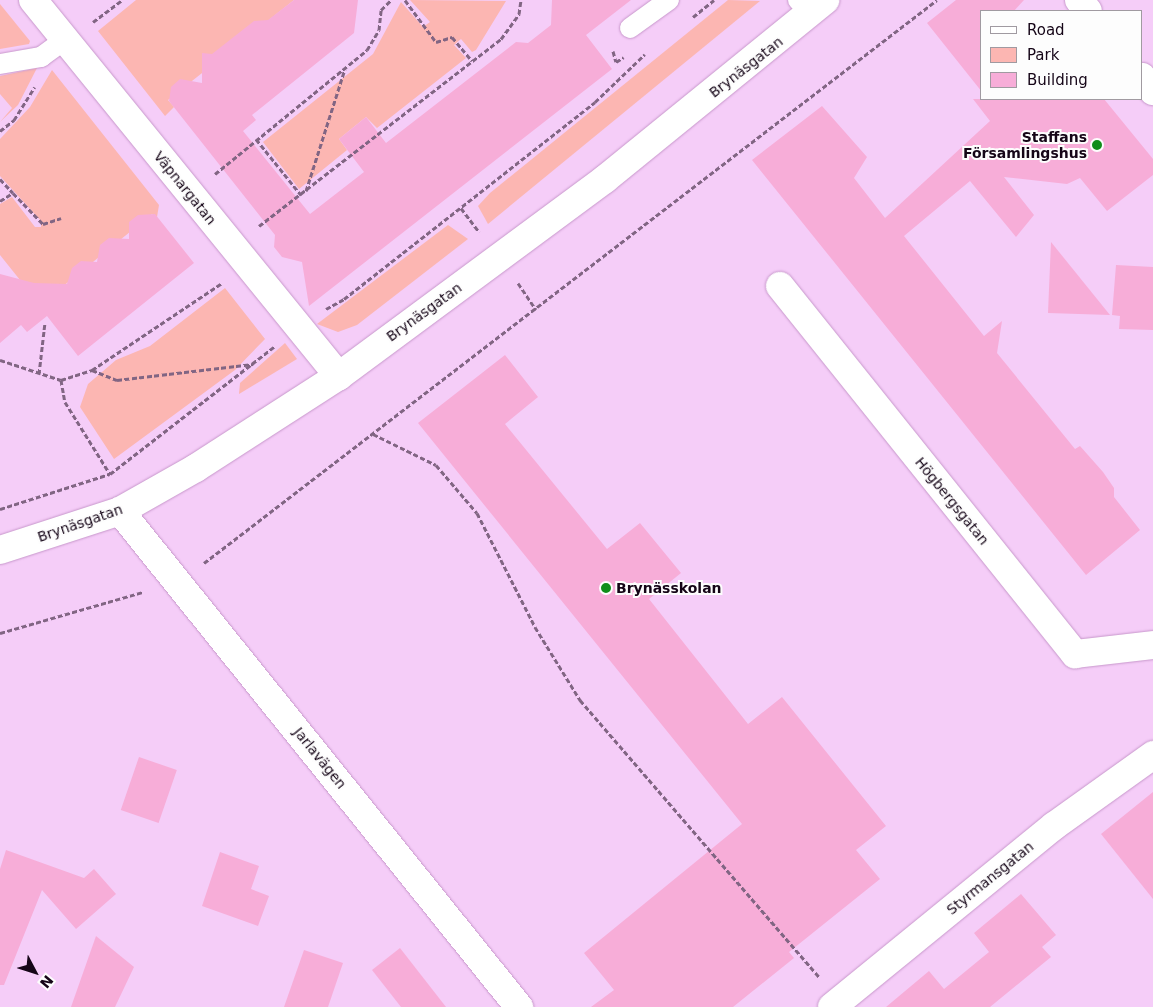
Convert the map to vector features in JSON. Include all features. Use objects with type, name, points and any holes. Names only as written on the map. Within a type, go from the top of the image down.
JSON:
[{"type":"street","name":"Väpnargatan","points":[[33,0],[338,376]]},
{"type":"street","name":"Brynäsgatan","points":[[0,550],[120,510],[196,468],[338,376],[605,179],[812,5],[839,0]]},
{"type":"street","points":[[1079,0],[1087,10]]},
{"type":"street","points":[[1143,78],[1153,91]]},
{"type":"street","name":"Högbergsgatan","points":[[780,286],[1075,654],[1153,645]]},
{"type":"street","name":"Jarlavägen","points":[[120,510],[179,581],[519,1007]]},
{"type":"street","name":"Styrmansgatan","points":[[836,1004],[1054,826],[1153,755]]},
{"type":"lane","points":[[630,28],[669,0]]},
{"type":"lane","points":[[0,64],[41,57],[64,40]]},
{"type":"path","points":[[88,26],[122,0]]},
{"type":"path","points":[[209,180],[256,139],[367,50],[379,30],[381,10],[391,0]]},
{"type":"path","points":[[405,0],[436,42],[452,37],[472,61]]},
{"type":"path","points":[[252,231],[501,39],[519,14],[521,0]]},
{"type":"path","points":[[687,21],[714,0]]},
{"type":"path","points":[[0,633],[179,581],[937,0]]},
{"type":"path","points":[[0,509],[110,474],[253,364],[297,327],[344,299],[445,220],[595,102],[652,49]]},
{"type":"path","points":[[306,191],[345,68]]},
{"type":"path","points":[[0,131],[14,120],[38,82]]},
{"type":"path","points":[[256,139],[301,195]]},
{"type":"path","points":[[0,179],[43,224],[61,218]]},
{"type":"path","points":[[0,201],[13,193]]},
{"type":"path","points":[[0,360],[61,380],[92,370],[226,279]]},
{"type":"path","points":[[39,374],[45,322]]},
{"type":"path","points":[[92,370],[116,380],[253,364]]},
{"type":"path","points":[[61,380],[65,402],[110,474]]},
{"type":"path","points":[[373,434],[436,465],[477,513],[535,626],[580,700],[836,1004]]},
{"type":"green space","points":[[136,0],[294,0],[168,100],[174,107],[165,116],[98,31]]},
{"type":"green space","points":[[410,0],[506,1],[476,50],[472,52],[461,39],[454,45],[466,58],[377,128],[366,117],[339,139],[347,150],[299,189],[263,142],[373,54],[401,2],[423,27],[430,22]]},
{"type":"green space","points":[[728,0],[760,1],[488,224],[478,206],[490,193]]},
{"type":"green space","points":[[0,4],[30,41],[29,44],[0,49]]},
{"type":"green space","points":[[37,68],[18,105],[0,122],[12,108],[0,94],[0,76]]},
{"type":"green space","points":[[52,70],[159,205],[157,217],[152,214],[40,305],[0,255],[0,204],[12,197],[35,227],[41,227],[41,221],[0,176],[0,139],[30,107]]},
{"type":"green space","points":[[448,225],[468,239],[357,325],[338,332],[317,324]]},
{"type":"green space","points":[[225,288],[265,339],[235,370],[114,459],[80,407],[88,384],[116,360],[150,346]]},
{"type":"green space","points":[[285,343],[297,359],[239,394],[240,383]]},
{"type":"building","points":[[294,0],[358,0],[354,33],[252,115],[256,120],[243,131],[310,214],[364,172],[339,139],[366,117],[386,143],[516,42],[528,43],[551,25],[552,0],[631,0],[586,35],[612,69],[309,306],[302,262],[282,257],[274,247],[275,235],[169,101],[171,87],[180,79],[202,83],[202,53],[212,54],[254,21],[268,20]]},
{"type":"building","points":[[956,0],[1024,0],[1015,10],[980,10],[980,89],[927,23]]},
{"type":"building","points":[[973,99],[1105,100],[1153,159],[1153,175],[1107,211],[1080,178],[1067,184],[1004,177],[1034,215],[1016,237],[970,181],[904,236],[984,336],[1002,321],[997,353],[1075,449],[1080,446],[1103,472],[1114,488],[1114,497],[1140,530],[1086,575],[752,160],[822,106],[867,157],[854,178],[885,218],[990,121]]},
{"type":"building","points":[[155,214],[194,263],[78,356],[47,316],[27,332],[21,325],[0,343],[0,274],[34,283],[67,284],[72,268],[81,261],[97,262],[100,245],[109,238],[129,239],[129,222],[138,215]]},
{"type":"building","points":[[1051,242],[1110,315],[1048,313]]},
{"type":"building","points":[[1116,265],[1153,267],[1153,330],[1119,329],[1120,316],[1112,315]]},
{"type":"building","points":[[505,355],[538,397],[505,424],[607,549],[640,523],[681,573],[649,599],[748,724],[782,697],[886,826],[856,850],[880,879],[789,952],[794,958],[733,1007],[591,1007],[614,990],[584,953],[742,824],[418,423]]},
{"type":"building","points":[[139,757],[177,770],[159,823],[121,810]]},
{"type":"building","points":[[1153,792],[1153,899],[1101,834]]},
{"type":"building","points":[[6,850],[84,878],[94,869],[116,894],[76,929],[42,890],[4,985],[0,985],[0,869]]},
{"type":"building","points":[[220,852],[259,866],[251,889],[269,896],[258,926],[202,906]]},
{"type":"building","points":[[1021,894],[1056,935],[1042,947],[1051,957],[990,1007],[886,1007],[929,971],[944,989],[989,952],[974,933]]},
{"type":"building","points":[[96,936],[134,967],[115,1007],[71,1007]]},
{"type":"building","points":[[400,948],[446,1007],[401,1007],[372,970]]},
{"type":"building","points":[[304,950],[343,963],[328,1007],[284,1007]]},
{"type":"place","name":"Staffans Församlingshus","points":[[1097,145]]},
{"type":"place","name":"Brynässkolan","points":[[606,588]]}]
